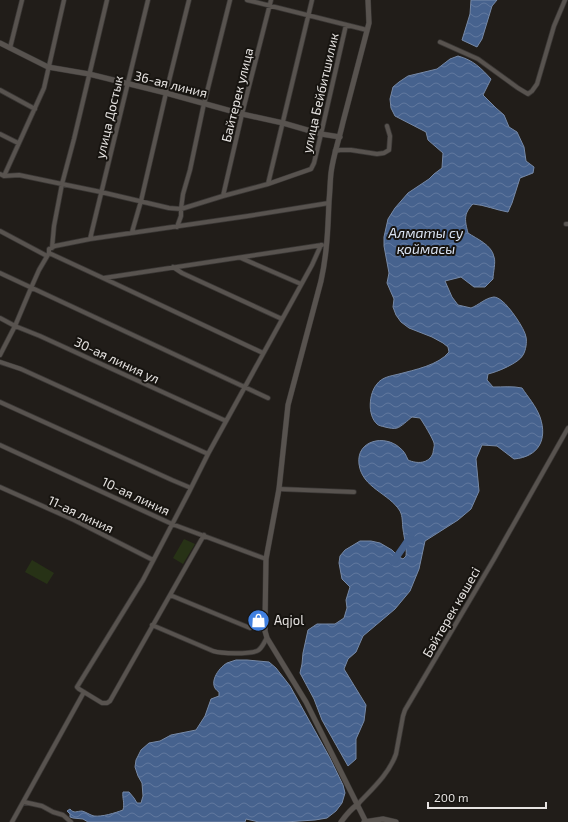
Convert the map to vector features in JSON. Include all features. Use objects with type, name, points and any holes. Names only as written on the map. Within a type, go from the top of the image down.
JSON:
[{"type":"street","points":[[10,48],[22,0]]},
{"type":"street","points":[[64,0],[44,88],[2,175],[19,175],[170,208],[181,209],[268,184],[312,0]]},
{"type":"street","points":[[52,248],[54,226],[62,184],[107,0]]},
{"type":"street","name":"улица Достык","points":[[90,239],[148,0]]},
{"type":"street","points":[[132,232],[141,201],[189,0]]},
{"type":"street","points":[[177,227],[181,216],[183,194],[230,0]]},
{"type":"street","points":[[246,0],[367,30]]},
{"type":"street","name":"Байтерек улица","points":[[223,196],[271,0]]},
{"type":"street","points":[[368,0],[369,23],[344,115],[331,173],[324,245],[324,265],[288,404],[280,489],[266,559],[265,622],[267,638],[306,702],[358,804],[365,822],[383,819],[396,822]]},
{"type":"street","points":[[440,42],[478,59],[528,94],[537,84],[554,26],[564,0]]},
{"type":"street","name":"улица Бейбитшилик","points":[[268,184],[311,169],[314,163],[346,25]]},
{"type":"street","name":"36-ая линия","points":[[0,43],[48,67],[89,74],[321,134],[340,137]]},
{"type":"street","points":[[0,90],[35,109]]},
{"type":"street","points":[[335,151],[351,150],[384,154],[389,150],[390,136],[387,126]]},
{"type":"street","points":[[0,134],[18,144]]},
{"type":"street","points":[[0,355],[15,326],[38,270],[48,255],[49,249],[55,246],[132,232],[177,227],[329,203]]},
{"type":"street","points":[[0,231],[48,255],[103,278],[262,353]]},
{"type":"street","points":[[103,278],[324,245]]},
{"type":"street","points":[[204,536],[110,701],[107,703],[102,703],[77,687],[143,580],[262,353],[324,245]]},
{"type":"street","points":[[239,258],[301,284]]},
{"type":"street","points":[[173,267],[188,276],[282,319]]},
{"type":"street","points":[[0,273],[268,398]]},
{"type":"street","name":"30-ая линия ул","points":[[0,318],[226,421]]},
{"type":"street","points":[[0,362],[20,369],[208,454]]},
{"type":"street","points":[[0,402],[191,488]]},
{"type":"street","name":"Бәйтерек көшесі","points":[[358,804],[384,776],[394,759],[405,710],[494,559],[568,428]]},
{"type":"street","name":"10-ая линия","points":[[0,445],[172,524],[266,559]]},
{"type":"street","name":"11-ая линия","points":[[0,487],[74,520],[153,560]]},
{"type":"street","points":[[280,489],[354,492]]},
{"type":"street","points":[[170,595],[250,628]]},
{"type":"street","points":[[152,625],[220,653],[257,651],[267,638]]},
{"type":"street","points":[[12,822],[84,692]]},
{"type":"street","points":[[24,802],[42,806],[63,815],[71,822]]},
{"type":"street","points":[[341,822],[345,816],[358,804]]},
{"type":"green space","points":[[184,539],[195,544],[183,564],[173,558]]},
{"type":"green space","points":[[32,560],[54,573],[47,584],[25,572]]},
{"type":"water","points":[[471,0],[497,0],[492,6],[482,39],[477,47],[462,40],[470,14]]},
{"type":"water","name":"Алматы су қоймасы","points":[[458,56],[476,65],[491,79],[483,95],[504,115],[509,127],[517,132],[524,147],[526,161],[534,167],[533,173],[520,178],[508,212],[473,204],[466,214],[468,233],[484,243],[493,253],[495,262],[493,279],[485,287],[474,287],[461,277],[445,281],[452,297],[458,305],[471,308],[488,299],[496,297],[505,304],[520,323],[526,339],[526,348],[523,355],[513,364],[488,374],[487,380],[493,387],[522,388],[534,405],[540,417],[543,433],[542,440],[535,451],[522,458],[514,459],[497,446],[482,445],[476,459],[479,491],[471,509],[458,520],[425,541],[419,569],[410,591],[395,609],[363,636],[356,652],[348,659],[344,669],[366,705],[364,721],[356,739],[356,759],[348,766],[322,720],[314,699],[300,673],[303,653],[308,630],[317,624],[335,624],[344,618],[347,608],[346,600],[350,587],[342,579],[339,563],[340,556],[345,550],[360,541],[371,541],[380,543],[403,559],[406,556],[401,513],[389,499],[370,485],[365,479],[359,464],[359,456],[362,449],[373,442],[387,441],[401,449],[405,453],[408,460],[415,462],[426,461],[433,453],[434,443],[420,418],[412,417],[396,428],[381,426],[374,420],[370,410],[370,404],[374,388],[381,380],[433,364],[445,357],[449,352],[448,347],[443,343],[409,328],[401,322],[396,315],[393,307],[394,299],[387,283],[389,273],[384,246],[384,237],[388,219],[395,208],[408,193],[442,168],[443,153],[428,140],[426,132],[395,116],[391,108],[390,99],[393,87],[408,76],[437,69],[450,59]]},
{"type":"water","points":[[236,660],[269,662],[276,668],[290,686],[330,758],[343,785],[345,793],[342,803],[336,811],[327,818],[285,822],[259,822],[246,819],[245,822],[88,822],[83,819],[70,817],[70,814],[67,811],[70,809],[74,812],[82,811],[92,816],[123,810],[123,792],[129,792],[137,803],[141,803],[143,796],[142,783],[135,767],[136,760],[141,750],[149,743],[160,741],[171,735],[196,730],[205,716],[211,699],[219,696],[219,692],[214,685],[217,673],[224,665]]},
{"type":"waterway","points":[[393,562],[411,536]]},
{"type":"place","name":"Aqjol","points":[[258,620]]}]
